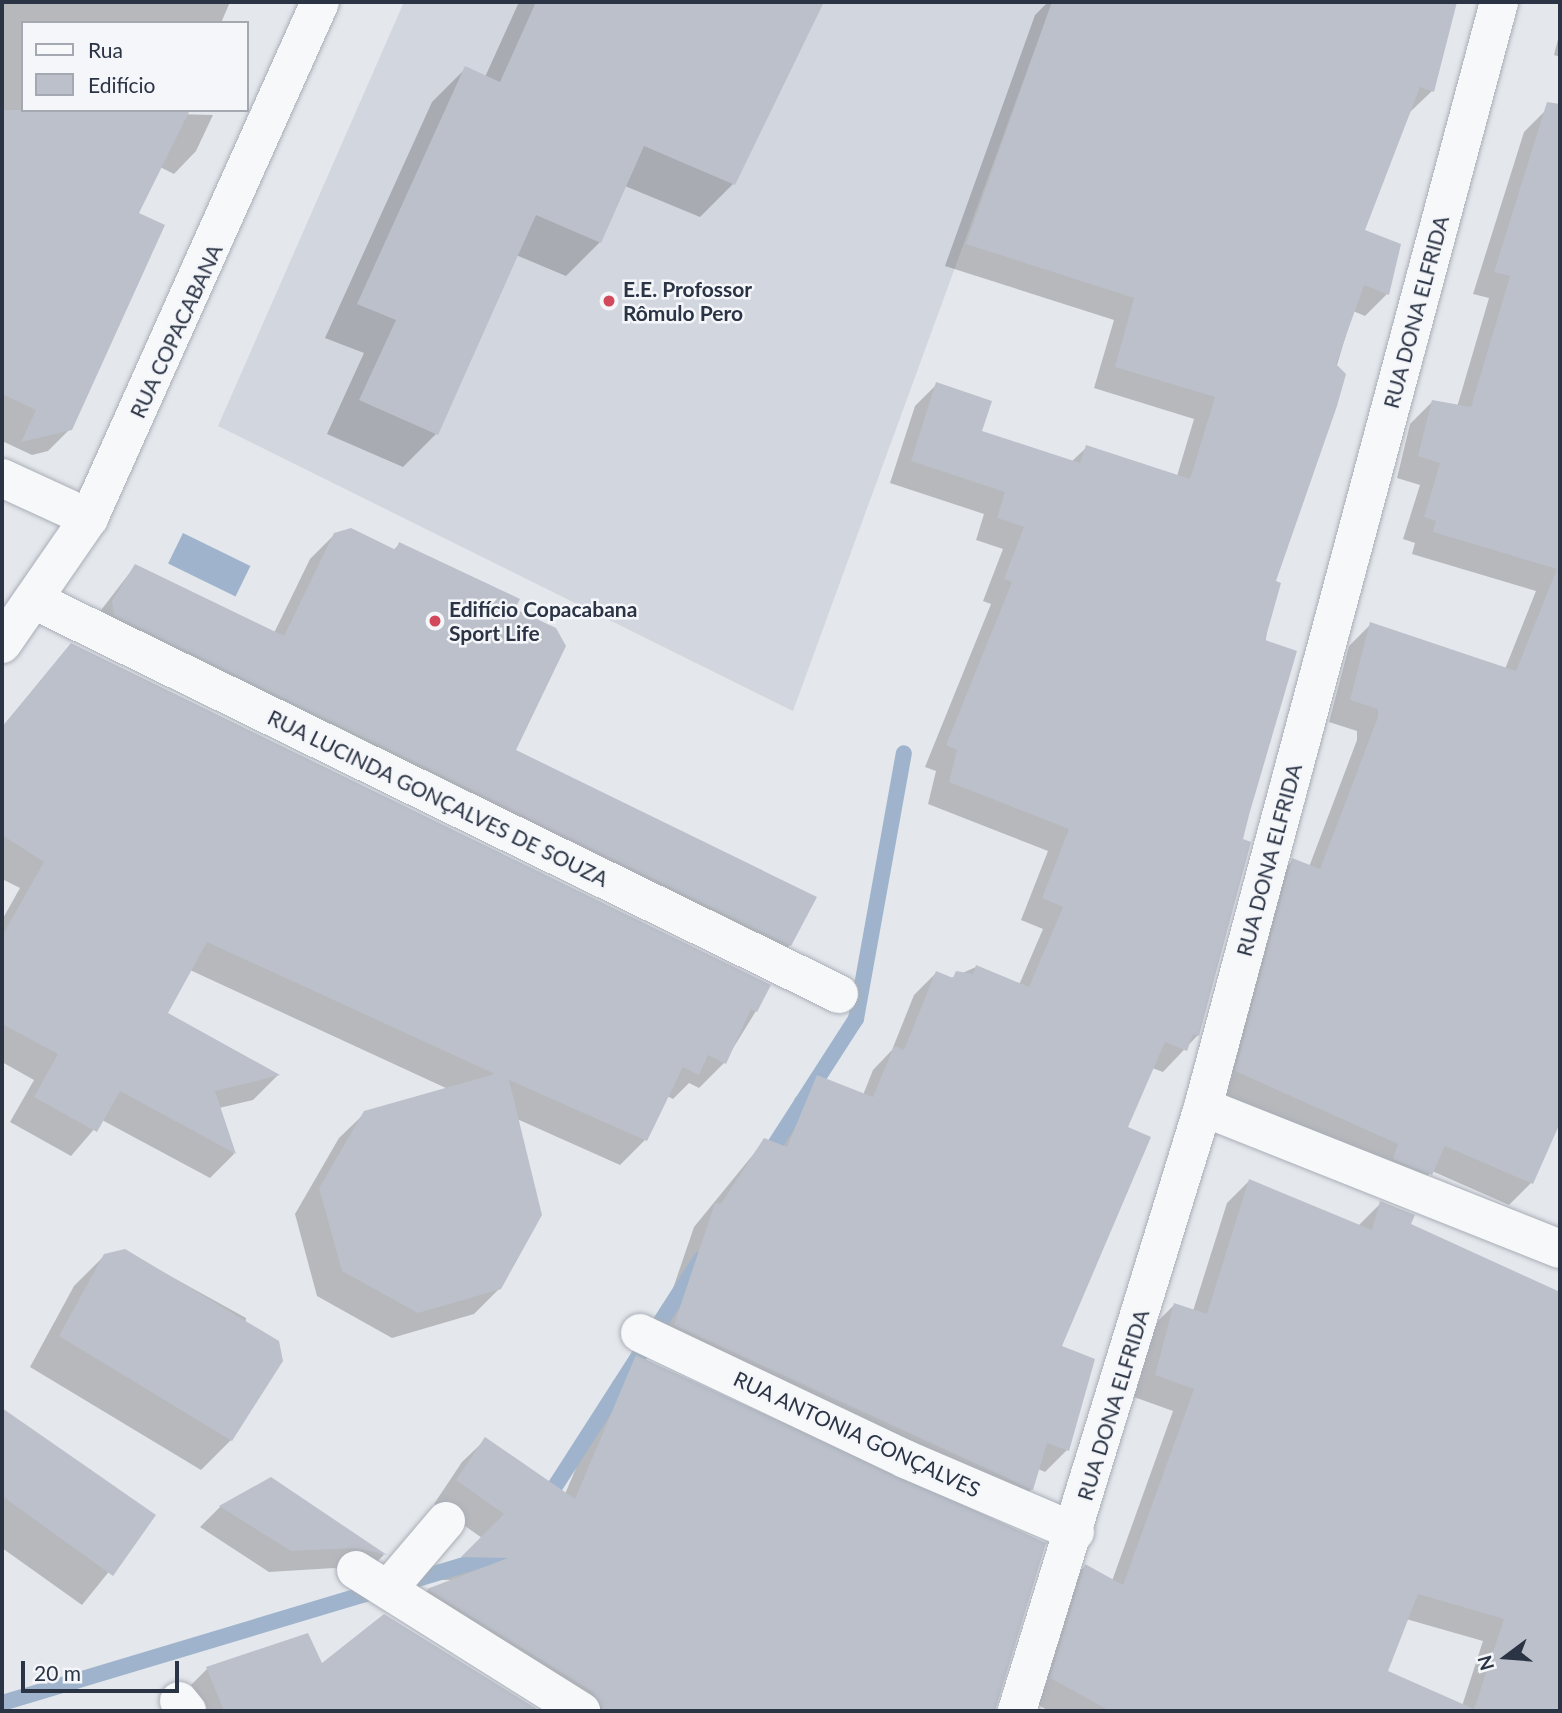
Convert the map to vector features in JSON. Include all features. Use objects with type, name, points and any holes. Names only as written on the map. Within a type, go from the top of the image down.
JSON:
[{"type":"street","name":"RUA COPACABANA","points":[[2,644],[36,601],[89,518],[320,2]]},
{"type":"street","name":"RUA DONA ELFRIDA","points":[[1017,1711],[1075,1532],[1203,1107],[1499,2]]},
{"type":"street","points":[[2,478],[89,518]]},
{"type":"street","name":"RUA LUCINDA GONÇALVES DE SOUZA","points":[[36,601],[839,994]]},
{"type":"street","points":[[1203,1107],[1560,1249]]},
{"type":"street","name":"RUA ANTONIA GONÇALVES","points":[[640,1333],[905,1459],[1075,1532]]},
{"type":"street","points":[[388,1588],[446,1521]]},
{"type":"street","points":[[356,1570],[581,1711]]},
{"type":"shaded area","name":"E.E. Profossor Rômulo Pero","points":[[404,2],[1052,2],[793,711],[218,426]]},
{"type":"water","points":[[183,533],[250,566],[236,596],[168,564]]},
{"type":"building","points":[[536,2],[824,2],[735,185],[644,146],[601,243],[536,215],[438,435],[359,400],[396,320],[357,304],[465,66],[500,82]]},
{"type":"building","points":[[1052,2],[1457,2],[1434,92],[1420,87],[1365,230],[1401,244],[1389,295],[1364,285],[1336,364],[1346,374],[1337,406],[1276,581],[1281,583],[1265,640],[1297,651],[1249,815],[1243,839],[1251,842],[1199,1036],[1193,1034],[1187,1051],[1165,1042],[1128,1127],[1151,1137],[1062,1346],[1095,1359],[1069,1451],[1047,1443],[1033,1490],[674,1325],[715,1203],[721,1204],[764,1138],[787,1147],[817,1075],[873,1097],[894,1046],[904,1050],[936,971],[953,978],[956,971],[973,974],[976,965],[1029,987],[1063,907],[1042,898],[1069,829],[949,782],[957,750],[946,745],[1012,582],[1004,579],[1024,527],[997,518],[1005,492],[911,461],[936,382],[992,401],[982,431],[1080,463],[1086,445],[1190,479],[1215,397],[1115,367],[1134,298],[966,244]]},
{"type":"building","points":[[1547,102],[1560,104],[1560,1123],[1533,1184],[1445,1146],[1432,1175],[1393,1159],[1398,1144],[1235,1071],[1292,858],[1320,869],[1378,717],[1378,709],[1350,700],[1370,622],[1516,671],[1557,569],[1433,532],[1436,521],[1424,517],[1440,463],[1418,456],[1432,400],[1471,407],[1510,276],[1494,272]]},
{"type":"building","points":[[2,110],[189,112],[139,213],[165,225],[72,430],[21,442],[36,410],[2,394]]},
{"type":"building","points":[[351,528],[396,550],[399,542],[520,599],[515,609],[556,628],[566,646],[516,750],[817,897],[791,946],[114,615],[112,601],[135,564],[284,636],[334,533]]},
{"type":"building","points":[[71,643],[771,985],[757,1012],[751,1009],[726,1064],[708,1055],[699,1075],[683,1067],[647,1141],[509,1080],[542,1215],[501,1289],[418,1313],[342,1271],[319,1188],[364,1111],[495,1074],[207,942],[168,1013],[280,1075],[215,1091],[236,1154],[120,1091],[97,1132],[34,1097],[58,1054],[2,1024],[2,936],[44,862],[2,835],[2,727]]},
{"type":"building","points":[[1249,1179],[1372,1230],[1380,1201],[1415,1215],[1411,1224],[1560,1292],[1560,1711],[1110,1711],[1050,1678],[1085,1564],[1123,1585],[1194,1389],[1155,1375],[1174,1303],[1207,1314]],"holes":[[[1418,1594],[1504,1619],[1474,1709],[1388,1671]]]},
{"type":"building","points":[[125,1249],[279,1341],[283,1361],[232,1441],[59,1336],[104,1254]]},
{"type":"building","points":[[636,1355],[1046,1543],[995,1711],[603,1711],[593,1692],[427,1589],[508,1558],[461,1557],[504,1514],[456,1480],[485,1437],[575,1499]]},
{"type":"building","points":[[2,1408],[156,1515],[113,1576],[2,1496]]},
{"type":"building","points":[[271,1477],[387,1555],[356,1548],[291,1551],[219,1506]]},
{"type":"building","points":[[384,1614],[540,1711],[224,1711],[206,1667],[308,1633],[322,1663]]},
{"type":"waterway","points":[[765,1160],[856,1019],[904,753]]},
{"type":"waterway","points":[[545,1502],[701,1259]]},
{"type":"waterway","points":[[404,1583],[507,1552]]},
{"type":"waterway","points":[[2,1703],[379,1590]]},
{"type":"place","name":"E.E. Profossor Rômulo Pero","points":[[609,301]]},
{"type":"place","name":"Edifício Copacabana Sport Life","points":[[435,621]]}]
